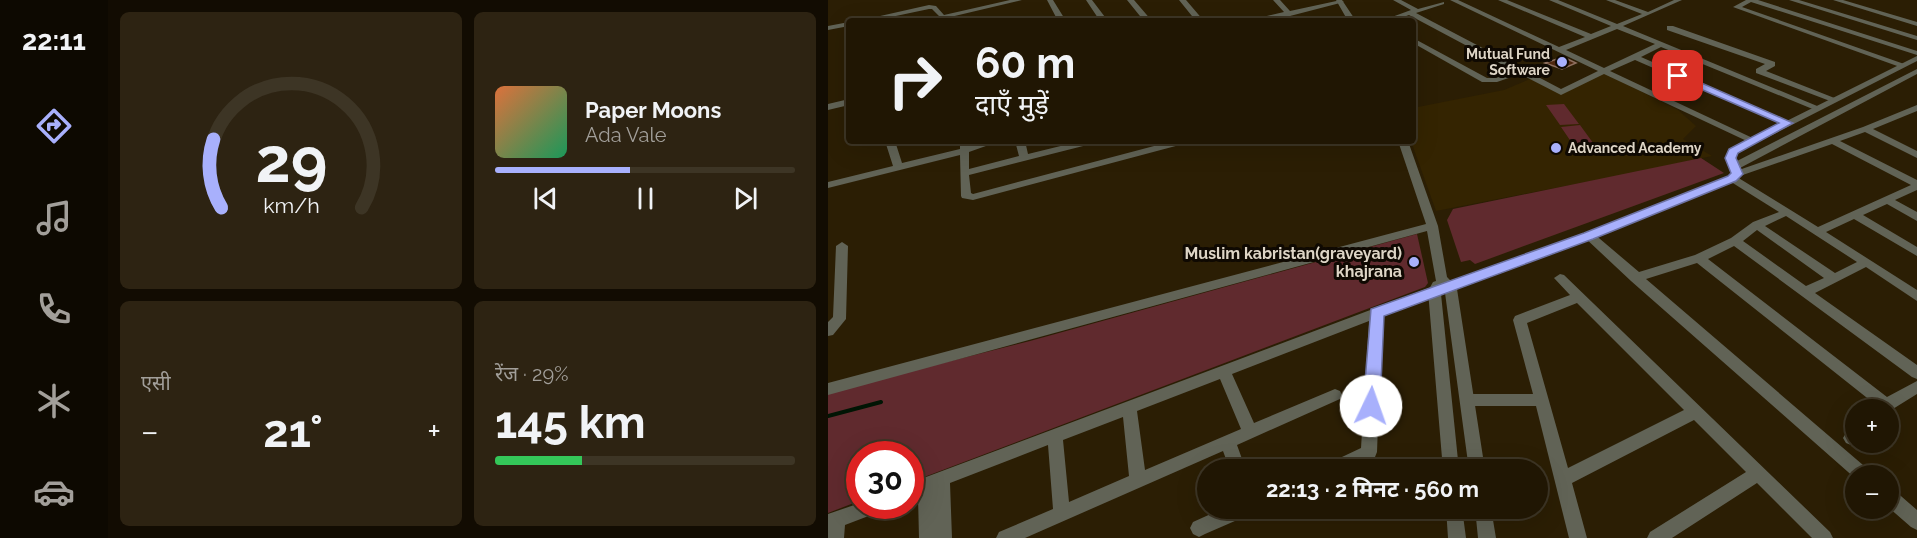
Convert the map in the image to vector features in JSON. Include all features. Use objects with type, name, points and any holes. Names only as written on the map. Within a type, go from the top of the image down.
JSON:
[{"type":"street","points":[[947,18],[1019,0]]},
{"type":"street","points":[[1050,0],[1060,18]]},
{"type":"street","points":[[1089,0],[1102,18]]},
{"type":"street","points":[[1130,0],[1145,18]]},
{"type":"street","points":[[1183,1],[1195,0]]},
{"type":"street","points":[[1276,0],[1290,14]]},
{"type":"street","points":[[1396,0],[1561,92],[1662,44]]},
{"type":"street","points":[[1394,18],[1439,2],[1452,0],[1754,141]]},
{"type":"street","points":[[1501,0],[1591,37]]},
{"type":"street","points":[[1552,0],[1818,108]]},
{"type":"street","points":[[1610,0],[1648,15]]},
{"type":"street","points":[[1559,50],[1648,15],[1679,0]]},
{"type":"street","points":[[1731,0],[1742,4]]},
{"type":"street","points":[[1903,65],[1736,8],[1751,0],[1843,29],[1917,58]]},
{"type":"street","points":[[1792,0],[1917,38]]},
{"type":"street","points":[[1836,0],[1917,24]]},
{"type":"street","points":[[1854,5],[1865,0]]},
{"type":"street","points":[[1183,1],[1197,18]]},
{"type":"street","points":[[1277,18],[1340,1],[1350,18]]},
{"type":"street","points":[[877,18],[929,3],[942,18]]},
{"type":"street","points":[[1828,38],[1875,11]]},
{"type":"street","points":[[1907,21],[1917,15]]},
{"type":"street","points":[[829,26],[846,24]]},
{"type":"street","points":[[1670,28],[1772,64],[1760,71],[1833,99]]},
{"type":"street","points":[[1416,42],[1485,80],[1497,80],[1520,71]]},
{"type":"street","points":[[1635,57],[1787,123]]},
{"type":"street","points":[[1917,58],[1733,151],[1731,158],[1734,173],[1787,212],[1917,296]]},
{"type":"street","points":[[926,485],[1224,372],[1441,286],[1589,236],[1734,173],[1916,72]]},
{"type":"street","points":[[828,107],[846,103]]},
{"type":"street","points":[[1734,173],[1833,141],[1917,108]]},
{"type":"street","points":[[1866,129],[1917,155]]},
{"type":"street","points":[[1833,141],[1917,185]]},
{"type":"street","points":[[891,144],[898,167]]},
{"type":"street","points":[[1021,144],[1024,157]]},
{"type":"street","points":[[964,173],[1079,144]]},
{"type":"street","points":[[1135,144],[1138,153]]},
{"type":"street","points":[[828,185],[966,146],[964,173],[966,196],[973,197],[1172,144]]},
{"type":"street","points":[[1404,144],[1432,226],[1441,286],[1467,400],[1475,459]]},
{"type":"street","points":[[1818,231],[1917,185]]},
{"type":"street","points":[[1888,200],[1917,217]]},
{"type":"street","points":[[1635,278],[1699,258],[1735,242],[1757,225],[1787,212]]},
{"type":"street","points":[[1854,215],[1917,252]]},
{"type":"street","points":[[1757,225],[1834,279]]},
{"type":"street","points":[[828,389],[1432,226]]},
{"type":"street","points":[[1589,236],[1851,465]]},
{"type":"street","points":[[1735,242],[1917,373]]},
{"type":"street","points":[[828,331],[839,319],[842,246]]},
{"type":"street","points":[[1699,258],[1874,399]]},
{"type":"street","points":[[1805,292],[1866,262]]},
{"type":"street","points":[[1560,278],[1824,538]]},
{"type":"street","points":[[1441,286],[1450,459]]},
{"type":"street","points":[[1578,538],[1520,320],[1579,297]]},
{"type":"street","points":[[1354,459],[1369,452],[1376,313]]},
{"type":"street","points":[[1224,372],[1249,430]]},
{"type":"street","points":[[1897,399],[1917,387]]},
{"type":"street","points":[[1005,538],[1335,394]]},
{"type":"street","points":[[1467,400],[1541,400]]},
{"type":"street","points":[[1129,407],[1138,480]]},
{"type":"street","points":[[1563,479],[1696,411]]},
{"type":"street","points":[[1055,436],[1062,513]]},
{"type":"street","points":[[1228,442],[1234,459]]},
{"type":"street","points":[[1656,538],[1758,473]]},
{"type":"street","points":[[926,485],[928,538]]},
{"type":"street","points":[[926,485],[943,538]]},
{"type":"street","points":[[1899,505],[1917,521]]},
{"type":"street","points":[[1199,528],[1220,519]]},
{"type":"street","points":[[1455,519],[1457,538]]},
{"type":"street","points":[[1484,519],[1487,538]]},
{"type":"street","points":[[832,521],[835,538]]},
{"type":"shaded area","name":"Advanced Academy","points":[[1602,72],[1678,110],[1696,126],[1683,139],[1712,156],[1436,211],[1412,144],[1416,144],[1416,107],[1504,90],[1530,79],[1559,93]]},
{"type":"shaded area","points":[[1564,104],[1579,124],[1560,125],[1546,105]]},
{"type":"shaded area","points":[[1580,125],[1596,147],[1576,149],[1561,127]]},
{"type":"shaded area","points":[[1701,158],[1724,173],[1475,264],[1470,260],[1461,262],[1447,220],[1453,209]]},
{"type":"shaded area","points":[[1417,234],[1428,283],[1425,287],[924,477],[924,441],[846,441],[846,506],[828,513],[828,392],[1030,341]]},
{"type":"building","name":"Mutual Fund Software","points":[[1563,57],[1576,63],[1562,69],[1545,63]]},
{"type":"waterway","points":[[828,416],[881,402]]},
{"type":"place","name":"Mutual Fund Software","points":[[1562,62]]},
{"type":"place","name":"Advanced Academy","points":[[1556,148]]},
{"type":"place","name":"Muslim kabristan(graveyard) khajrana","points":[[1414,262]]},
{"type":"route","points":[[1371,406],[1376,313],[1589,236],[1732,178],[1737,174],[1731,158],[1733,151],[1787,123],[1678,76]]}]
